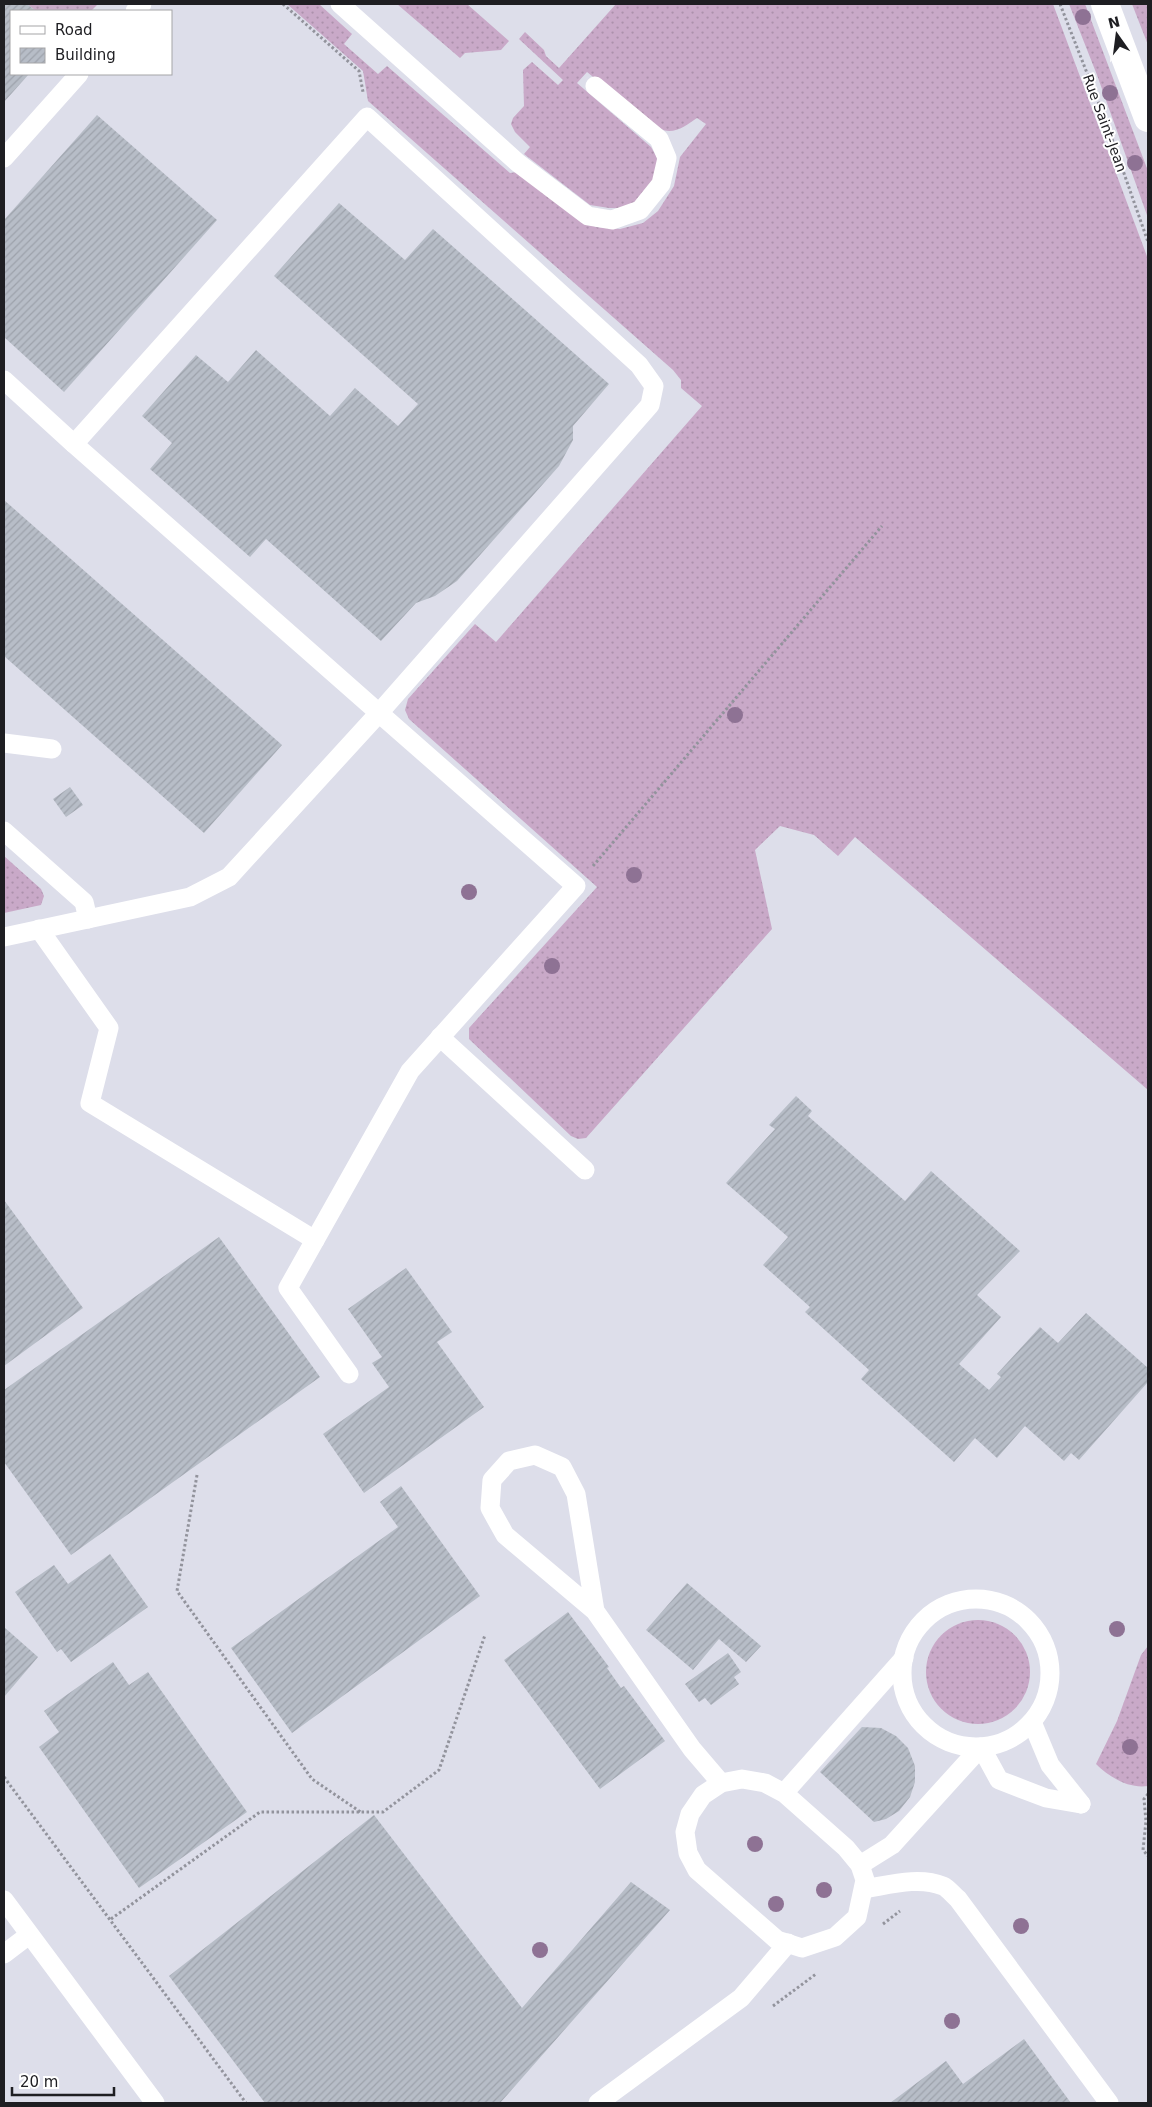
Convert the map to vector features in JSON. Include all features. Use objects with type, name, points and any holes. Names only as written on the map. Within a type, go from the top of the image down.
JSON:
[{"type":"street","points":[[1105,4],[1148,118]]},
{"type":"lane","points":[[340,4],[518,163],[588,216],[612,220],[640,210],[661,184],[667,158],[659,139],[595,86]]},
{"type":"lane","points":[[4,158],[78,75]]},
{"type":"lane","points":[[4,937],[190,897],[229,877],[379,712],[650,405],[654,386],[639,364],[367,117],[74,444]]},
{"type":"lane","points":[[4,380],[74,444],[576,886],[410,1071],[288,1288],[349,1374]]},
{"type":"lane","points":[[4,743],[52,749]]},
{"type":"lane","points":[[4,831],[84,902],[88,919]]},
{"type":"lane","points":[[39,929],[109,1028],[90,1103],[315,1240]]},
{"type":"lane","points":[[440,1037],[585,1170]]},
{"type":"lane","points":[[595,1610],[576,1494],[562,1467],[535,1455],[509,1461],[492,1480],[490,1508],[505,1535],[595,1610],[692,1749],[721,1784]]},
{"type":"lane","points":[[972,1599],[991,1600],[1009,1607],[1026,1618],[1038,1632],[1047,1649],[1051,1668],[1049,1688],[1043,1706],[1032,1722],[1018,1735],[1000,1743],[981,1747],[962,1746],[943,1739],[927,1729],[914,1714],[906,1697],[902,1678],[904,1658],[910,1640],[921,1624],[935,1612],[953,1603],[972,1599]]},
{"type":"lane","points":[[784,1793],[904,1658]]},
{"type":"lane","points":[[981,1747],[999,1780],[1046,1798],[1082,1804],[1050,1765],[1032,1722]]},
{"type":"lane","points":[[860,1865],[892,1845],[981,1747]]},
{"type":"lane","points":[[742,1779],[765,1783],[784,1793],[846,1848],[860,1865],[865,1880],[857,1918],[835,1937],[802,1948],[777,1940],[698,1870],[688,1852],[685,1832],[690,1814],[703,1795],[721,1784],[742,1779]]},
{"type":"lane","points":[[864,1889],[910,1882],[926,1882],[944,1886],[958,1899],[1109,2103]]},
{"type":"lane","points":[[4,1900],[155,2103]]},
{"type":"lane","points":[[4,1954],[29,1935]]},
{"type":"lane","points":[[598,2103],[741,1998],[788,1943]]},
{"type":"path","points":[[283,4],[359,71],[367,117]]},
{"type":"path","name":"Rue Saint-Jean","points":[[1060,4],[1105,119],[1148,242]]},
{"type":"path","points":[[576,886],[882,526]]},
{"type":"path","points":[[197,1475],[177,1591],[312,1779],[362,1813]]},
{"type":"path","points":[[110,1919],[260,1812],[383,1812],[428,1780],[438,1770],[485,1635]]},
{"type":"path","points":[[4,1777],[246,2103]]},
{"type":"path","points":[[1148,1794],[1144,1799],[1146,1821],[1143,1850],[1148,1856]]},
{"type":"shaded area","points":[[27,4],[98,4],[92,10],[35,10]]},
{"type":"shaded area","points":[[287,4],[319,4],[352,34],[344,44],[378,74],[387,66],[510,173],[517,172],[577,217],[596,227],[620,229],[643,223],[658,211],[674,186],[680,157],[706,124],[697,118],[677,130],[661,129],[627,106],[587,72],[577,83],[651,147],[658,159],[660,173],[639,201],[625,208],[590,205],[524,154],[530,147],[515,132],[511,124],[513,118],[524,106],[523,70],[532,62],[558,85],[563,80],[519,39],[525,32],[559,68],[616,4],[1053,4],[1148,259],[1148,1090],[855,837],[838,856],[814,835],[780,826],[755,850],[772,929],[586,1138],[578,1139],[571,1136],[469,1039],[469,1028],[597,887],[409,719],[405,710],[408,699],[475,624],[496,642],[702,406],[681,388],[681,380],[673,370],[368,101],[363,71]]},
{"type":"shaded area","points":[[397,4],[467,4],[509,41],[501,50],[465,53],[460,58]]},
{"type":"shaded area","points":[[1069,4],[1085,4],[1148,171],[1148,218],[1097,75]]},
{"type":"shaded area","points":[[1132,4],[1148,4],[1148,45]]},
{"type":"shaded area","points":[[4,856],[41,889],[44,896],[41,905],[4,913]]},
{"type":"shaded area","points":[[978,1620],[998,1624],[1015,1635],[1026,1652],[1030,1672],[1026,1692],[1015,1709],[998,1720],[978,1724],[958,1720],[941,1709],[930,1692],[926,1672],[930,1652],[941,1635],[958,1624]]},
{"type":"shaded area","points":[[1148,1646],[1148,1786],[1134,1786],[1120,1781],[1096,1764],[1117,1721],[1141,1655]]},
{"type":"building","points":[[4,4],[27,4],[35,10],[10,10],[10,75],[28,75],[4,102]]},
{"type":"building","points":[[97,115],[217,220],[64,392],[4,337],[4,220]]},
{"type":"building","points":[[339,203],[405,260],[433,229],[609,384],[573,426],[573,440],[559,466],[457,581],[435,596],[416,603],[381,641],[266,539],[250,557],[150,469],[172,443],[142,416],[196,355],[228,382],[256,350],[330,416],[355,388],[398,426],[418,404],[274,276]]},
{"type":"building","points":[[4,500],[282,745],[204,833],[4,656]]},
{"type":"building","points":[[70,787],[83,805],[66,817],[53,799]]},
{"type":"building","points":[[796,1096],[812,1111],[808,1116],[905,1201],[931,1171],[1020,1251],[977,1295],[1001,1317],[959,1364],[989,1390],[1001,1377],[997,1374],[1040,1327],[1058,1343],[1086,1313],[1148,1368],[1148,1382],[1079,1460],[1071,1453],[1064,1461],[1025,1426],[997,1458],[975,1438],[954,1462],[861,1379],[869,1370],[805,1312],[810,1307],[763,1265],[788,1237],[726,1183],[775,1129],[769,1125]]},
{"type":"building","points":[[4,1200],[83,1308],[4,1366]]},
{"type":"building","points":[[219,1237],[320,1377],[71,1555],[4,1462],[4,1390]]},
{"type":"building","points":[[406,1268],[452,1332],[437,1342],[484,1407],[364,1493],[323,1434],[389,1387],[372,1363],[382,1357],[348,1309]]},
{"type":"building","points":[[401,1486],[480,1596],[292,1733],[231,1648],[398,1527],[380,1502]]},
{"type":"building","points":[[110,1554],[148,1607],[71,1662],[61,1649],[57,1652],[15,1592],[54,1565],[68,1584]]},
{"type":"building","points":[[687,1583],[761,1646],[746,1662],[719,1639],[693,1670],[646,1630]]},
{"type":"building","points":[[568,1612],[609,1667],[607,1668],[621,1688],[624,1686],[665,1741],[600,1789],[504,1660]]},
{"type":"building","points":[[4,1627],[38,1657],[4,1697]]},
{"type":"building","points":[[728,1653],[741,1672],[734,1677],[739,1684],[711,1705],[705,1698],[699,1702],[685,1684]]},
{"type":"building","points":[[113,1662],[129,1685],[148,1672],[247,1812],[139,1888],[39,1747],[59,1732],[44,1711]]},
{"type":"building","points":[[862,1727],[881,1728],[896,1736],[908,1748],[915,1766],[915,1782],[910,1797],[899,1811],[886,1819],[874,1822],[820,1772]]},
{"type":"building","points":[[374,1815],[522,2008],[631,1882],[670,1910],[500,2103],[265,2103],[169,1976]]},
{"type":"building","points":[[1024,2039],[1071,2103],[890,2103],[946,2061],[963,2084]]}]
